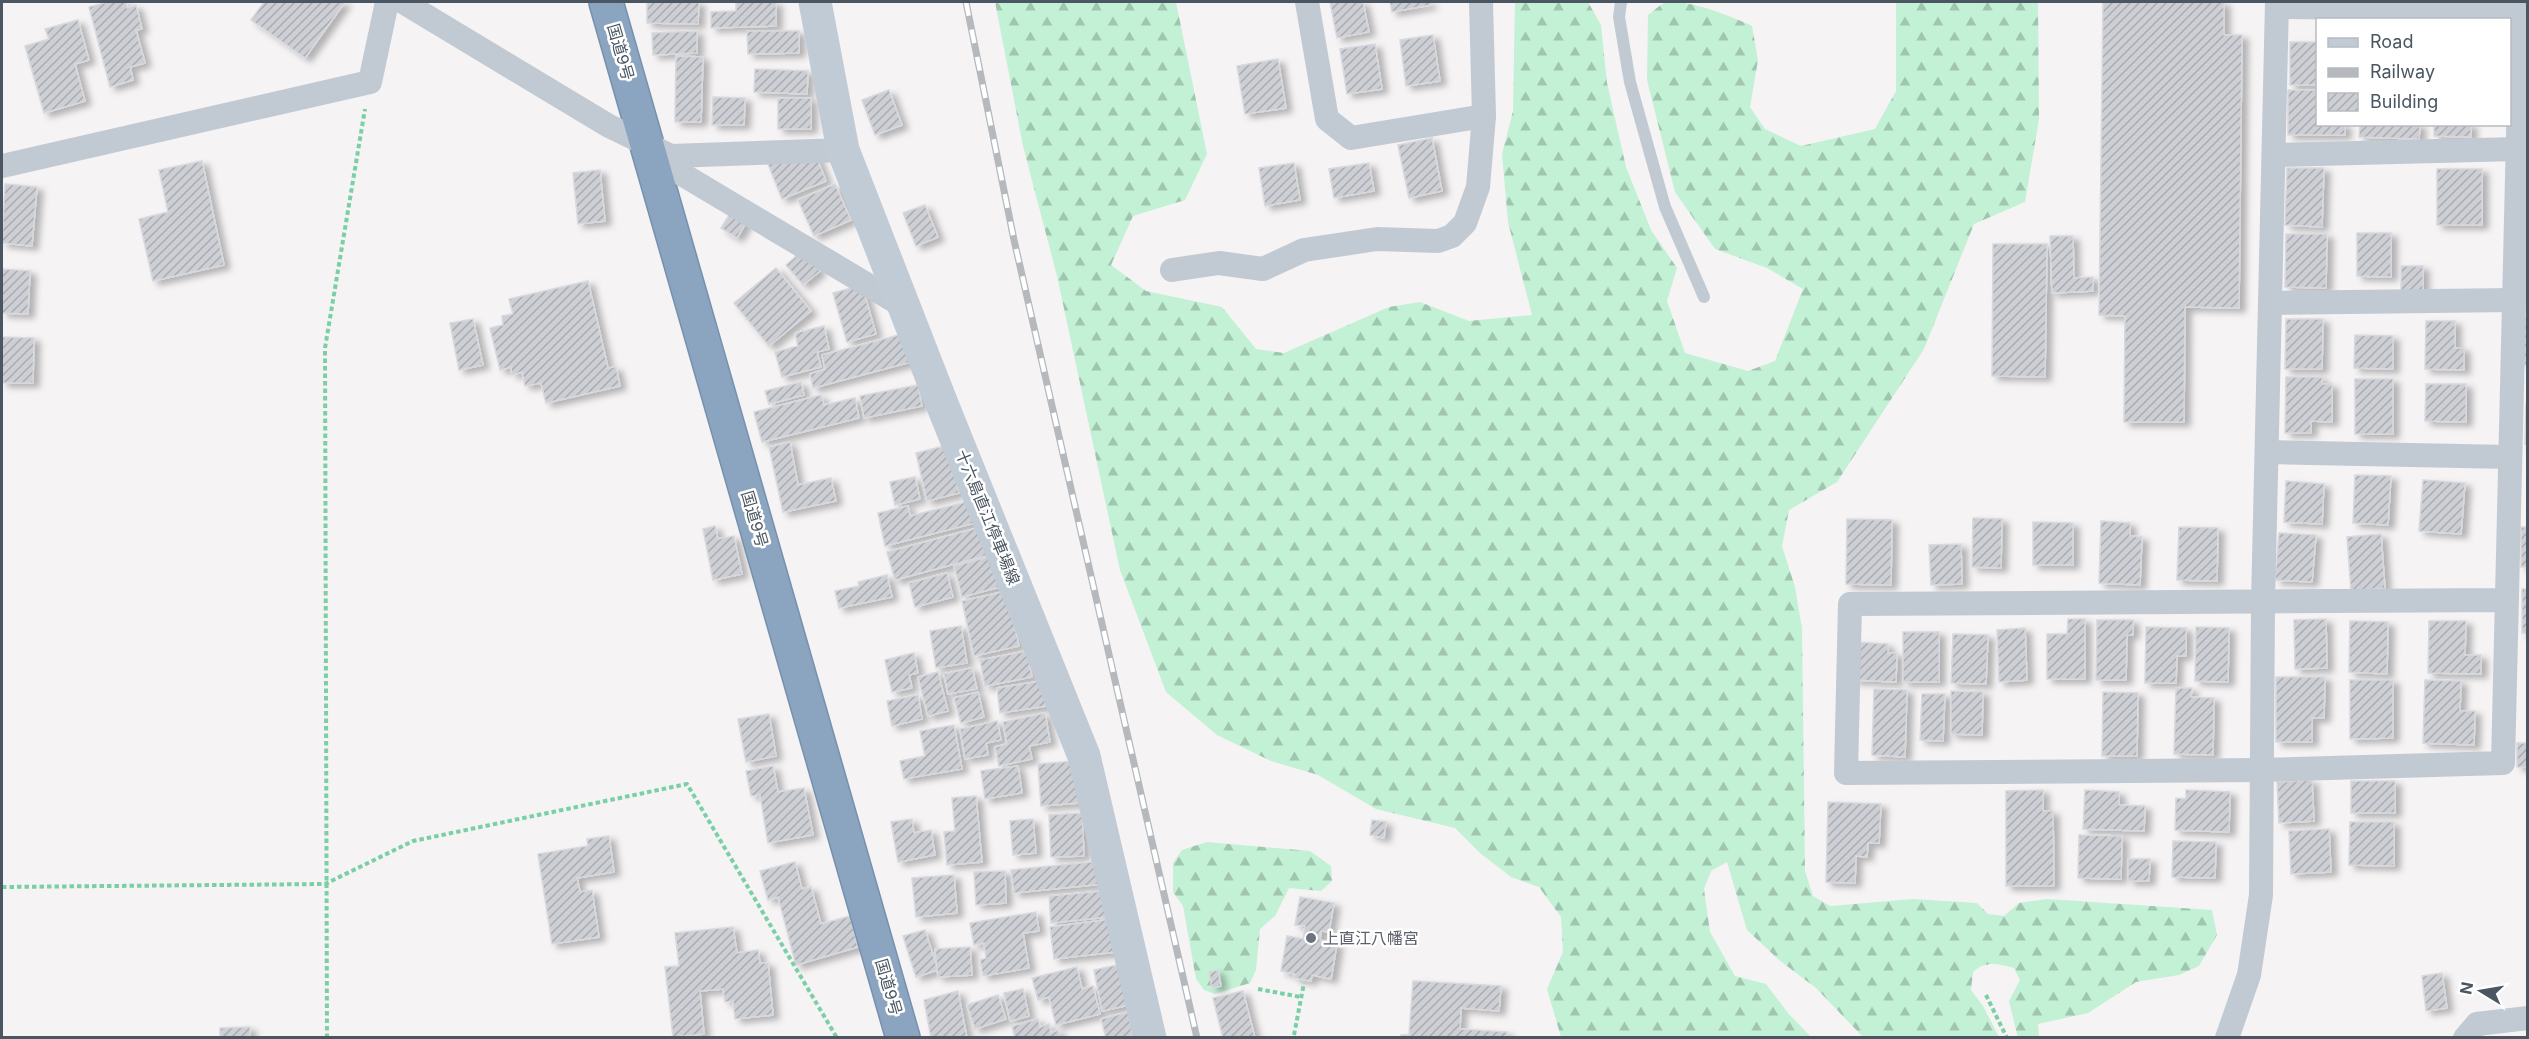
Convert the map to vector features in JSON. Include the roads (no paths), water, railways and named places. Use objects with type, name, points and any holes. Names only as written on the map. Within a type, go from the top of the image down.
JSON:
[{"type":"highway","name":"国道9号","points":[[606,2],[660,151],[903,1038]]},
{"type":"main road","name":"十六島直江停車場線","points":[[815,2],[843,150],[903,306],[1084,756],[1150,1038]]},
{"type":"street","points":[[2,166],[370,82],[387,2]]},
{"type":"street","points":[[403,2],[609,126],[660,151],[680,173],[903,306]]},
{"type":"street","points":[[1307,2],[1327,119],[1351,138],[1484,116]]},
{"type":"street","points":[[1172,270],[1219,262],[1263,269],[1304,250],[1377,239],[1438,241],[1452,236],[1465,223],[1478,187],[1484,116],[1481,2]]},
{"type":"street","points":[[2227,1038],[2249,975],[2261,896],[2260,770],[2263,603],[2277,4],[2521,10],[2503,764],[2260,770],[1846,773],[1850,604],[2263,603],[2506,600]]},
{"type":"street","points":[[2274,155],[2518,149]]},
{"type":"street","points":[[660,151],[843,150]]},
{"type":"street","points":[[2270,303],[2514,300]]},
{"type":"street","points":[[2267,452],[2510,457]]},
{"type":"street","points":[[2465,1038],[2477,1024],[2528,1018]]},
{"type":"lane","points":[[1621,2],[1619,17],[1636,105],[1665,207],[1704,297]]},
{"type":"railway","points":[[966,2],[1014,240],[1197,1038]]},
{"type":"place","name":"上直江八幡宮","points":[[1311,938]]}]
